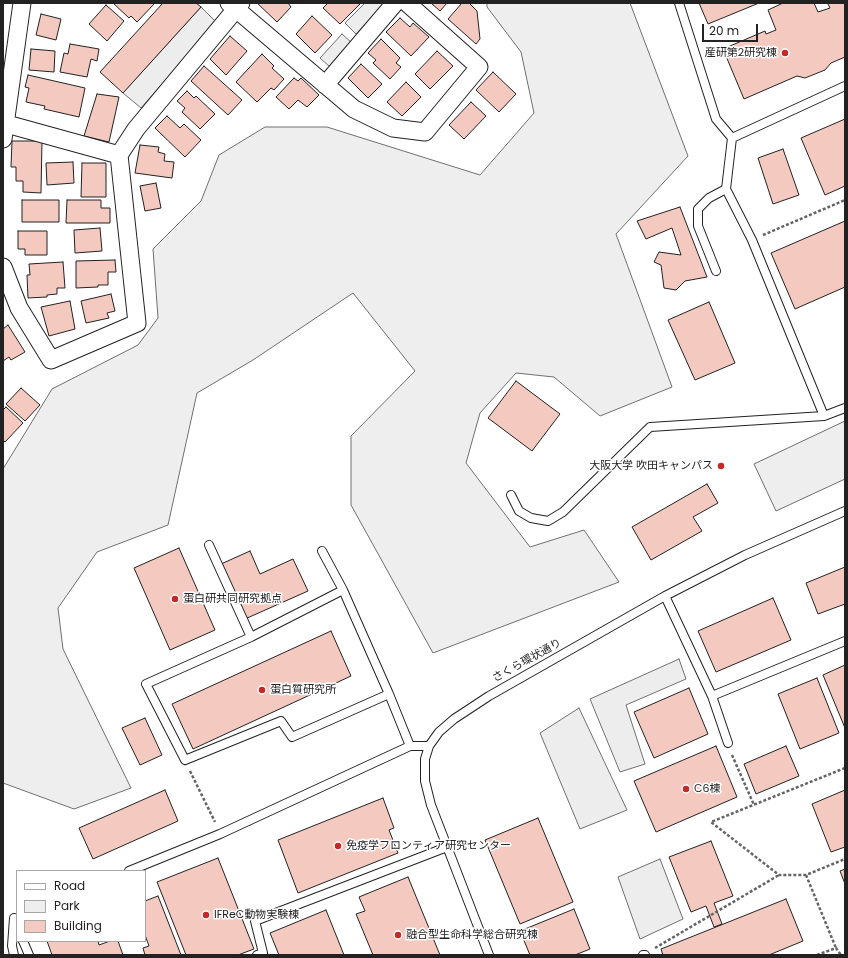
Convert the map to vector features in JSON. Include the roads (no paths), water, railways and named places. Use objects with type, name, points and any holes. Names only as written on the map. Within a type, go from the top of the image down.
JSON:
[{"type":"street","points":[[22,3],[3,129],[119,155]]},
{"type":"street","points":[[325,85],[395,3]]},
{"type":"street","points":[[3,268],[19,308],[51,360],[137,323],[119,155],[136,129],[235,5],[354,109],[393,128],[426,132],[479,67],[407,3]]},
{"type":"lane","points":[[679,3],[716,119],[732,138],[726,189],[752,240],[824,416]]},
{"type":"lane","points":[[732,138],[845,86]]},
{"type":"lane","points":[[716,271],[698,226],[698,210],[708,198],[726,189]]},
{"type":"lane","points":[[511,495],[519,511],[531,518],[548,521],[563,512],[650,427],[824,416],[845,408]]},
{"type":"lane","name":"さくら環状通り","points":[[489,955],[431,804],[425,781],[425,759],[429,746],[439,732],[454,719],[489,696],[665,596],[745,555],[845,512]]},
{"type":"lane","points":[[209,545],[251,637]]},
{"type":"lane","points":[[322,551],[343,590],[389,694],[410,746]]},
{"type":"lane","points":[[343,590],[251,637],[146,684],[185,760],[281,721],[292,737],[389,694]]},
{"type":"lane","points":[[665,596],[712,696],[728,743]]},
{"type":"lane","points":[[712,696],[845,641]]},
{"type":"lane","points":[[131,870],[220,834],[410,746],[429,746]]},
{"type":"lane","points":[[257,955],[263,953],[255,921],[447,847]]},
{"type":"lane","points":[[14,955],[12,946],[16,920]]},
{"type":"lane","points":[[23,942],[29,955]]},
{"type":"place","name":"産研第2研究棟","points":[[785,53]]},
{"type":"place","name":"大阪大学 吹田キャンパス","points":[[721,466]]},
{"type":"place","name":"蛋白研共同研究拠点","points":[[175,599]]},
{"type":"place","name":"蛋白質研究所","points":[[262,690]]},
{"type":"place","name":"C6棟","points":[[686,789]]},
{"type":"place","name":"免疫学フロンティア研究センター","points":[[338,846]]},
{"type":"place","name":"IFReC動物実験棟","points":[[206,915]]},
{"type":"place","name":"融合型生命科学総合研究棟","points":[[398,935]]}]
